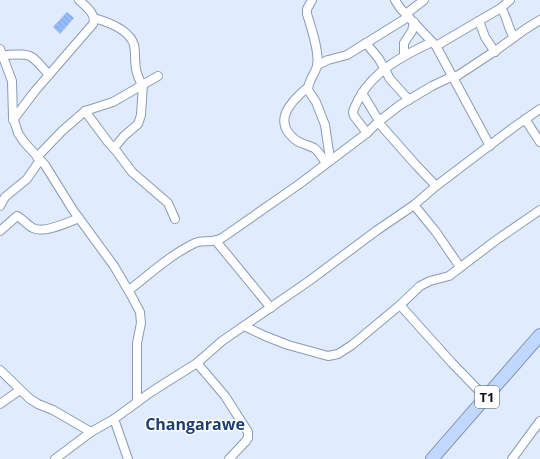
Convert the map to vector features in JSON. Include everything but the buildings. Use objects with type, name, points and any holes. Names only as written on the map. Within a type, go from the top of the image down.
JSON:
[{"type":"highway","name":"T1","points":[[432,459],[486,398],[525,350],[540,335]]},
{"type":"street","points":[[13,120],[93,24],[94,18],[92,13],[79,0]]},
{"type":"street","points":[[312,0],[307,10],[307,14],[316,49],[317,65],[308,87],[293,100],[286,113],[284,122],[285,127],[293,138],[298,142],[315,149],[328,161]]},
{"type":"street","points":[[395,0],[409,18],[434,44],[490,146]]},
{"type":"street","points":[[317,65],[328,60],[344,57],[409,18],[424,0]]},
{"type":"street","points":[[367,133],[354,116],[353,112],[362,93],[384,68],[404,56],[434,44],[479,21],[501,8],[510,0]]},
{"type":"street","points":[[501,8],[506,16],[509,30],[514,37]]},
{"type":"street","points":[[94,18],[106,21],[131,38],[135,52],[136,72],[142,85],[141,115],[138,124],[124,136],[114,148]]},
{"type":"street","points":[[404,56],[404,43],[412,31],[409,18]]},
{"type":"street","points":[[129,290],[185,248],[197,242],[216,241],[222,238],[298,185],[367,133],[379,121],[409,100],[432,86],[453,77],[495,52],[514,37],[540,20]]},
{"type":"street","points":[[479,21],[485,37],[495,52]]},
{"type":"street","points":[[366,43],[379,59],[390,79],[409,100]]},
{"type":"street","points":[[49,75],[36,60],[29,55],[1,52],[12,81],[13,120],[18,133],[24,142],[46,165],[79,218],[101,247],[129,290],[138,307],[141,317],[137,342],[137,402]]},
{"type":"street","points":[[0,206],[5,197],[27,179],[39,158],[62,131],[85,111],[114,102],[158,76]]},
{"type":"street","points":[[308,87],[308,91],[316,102],[327,130],[328,161]]},
{"type":"street","points":[[129,93],[142,96]]},
{"type":"street","points":[[362,93],[379,121],[436,186]]},
{"type":"street","points":[[55,459],[91,432],[114,419],[151,392],[198,363],[222,341],[271,308],[414,205],[436,186],[540,109]]},
{"type":"street","points":[[85,111],[132,172],[168,203],[175,219]]},
{"type":"street","points":[[525,119],[540,142]]},
{"type":"street","points":[[414,205],[436,232],[460,267]]},
{"type":"street","points":[[244,326],[288,345],[322,355],[331,356],[345,350],[400,305],[420,286],[430,281],[446,278],[495,241],[540,210]]},
{"type":"street","points":[[0,231],[3,225],[17,216],[38,230],[56,226],[79,218]]},
{"type":"street","points":[[216,241],[271,308]]},
{"type":"street","points":[[400,305],[486,398]]},
{"type":"street","points":[[198,363],[225,396],[248,433],[248,438],[246,441],[229,459]]},
{"type":"street","points":[[0,370],[20,390],[38,404],[53,410],[91,432]]},
{"type":"street","points":[[0,404],[20,390]]},
{"type":"street","points":[[114,419],[128,459]]},
{"type":"street","points":[[512,459],[540,421]]},
{"type":"district","name":"Changarawe","points":[[195,424]]}]
